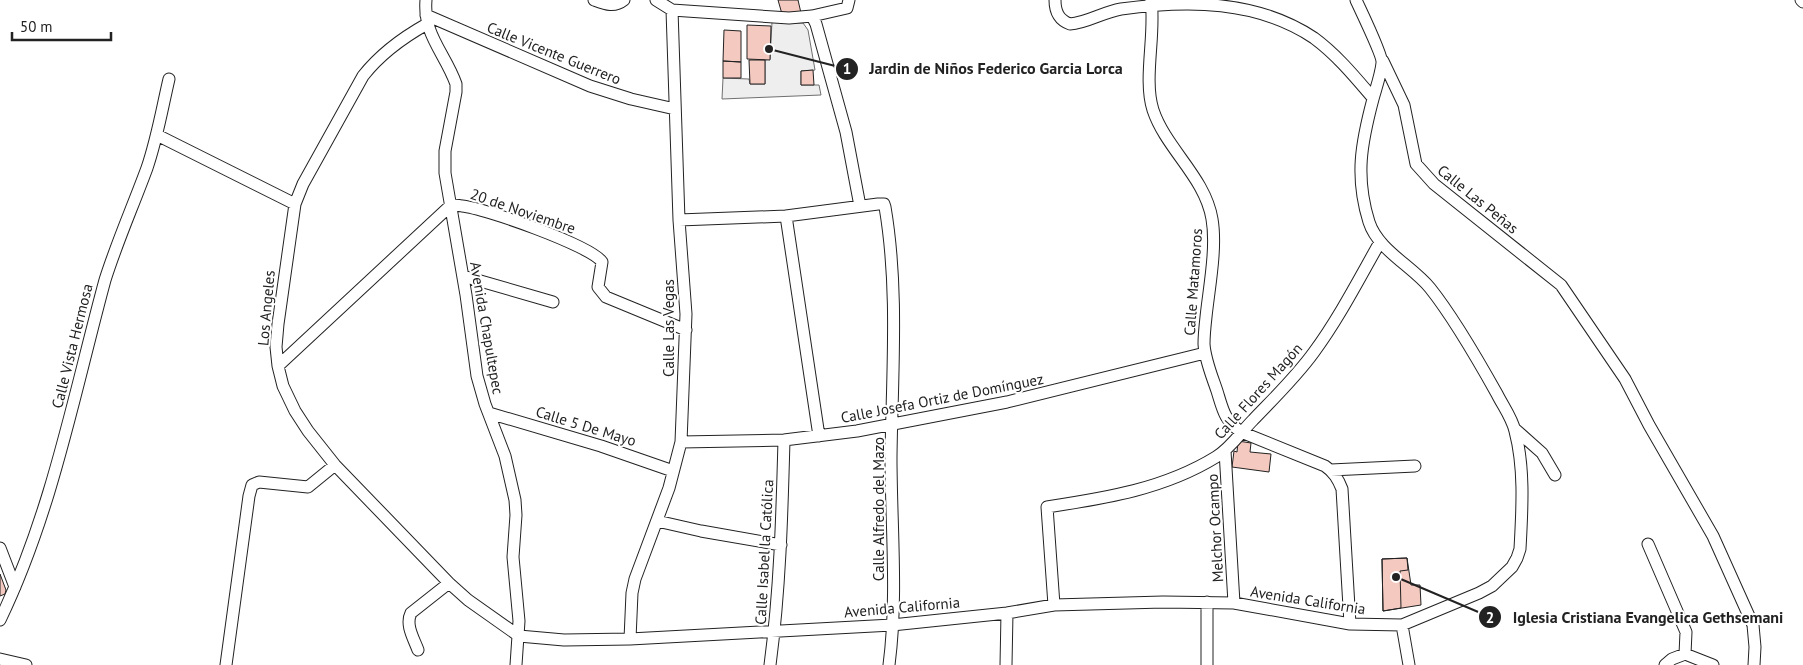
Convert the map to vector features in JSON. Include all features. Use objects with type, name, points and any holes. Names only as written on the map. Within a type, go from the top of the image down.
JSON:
[{"type":"street","name":"Avenida Chapultepec","points":[[426,0],[426,19],[430,36],[456,84],[444,156],[477,376],[504,456],[515,500],[514,557],[519,621],[516,665]]},
{"type":"street","points":[[594,0],[612,5],[619,4],[624,0]]},
{"type":"street","points":[[710,12],[711,0]]},
{"type":"street","points":[[660,1],[672,10],[789,18],[812,16],[847,8],[849,0]]},
{"type":"street","points":[[1055,0],[1055,10],[1059,17],[1064,22],[1070,24],[1117,9],[1151,2],[1199,1],[1239,5],[1262,10],[1299,28],[1315,39],[1340,60],[1373,98]]},
{"type":"street","points":[[1356,0],[1383,61]]},
{"type":"street","name":"Calle Matamoros","points":[[1151,2],[1150,85],[1152,107],[1163,132],[1197,181],[1206,198],[1212,218],[1214,237],[1204,341],[1205,353],[1225,415],[1230,424],[1241,432],[1332,470]]},
{"type":"street","name":"Calle Las Vegas","points":[[630,639],[632,593],[635,579],[669,488],[681,442],[686,330],[679,220],[672,10]]},
{"type":"street","points":[[679,220],[786,216],[860,206],[846,132],[812,16]]},
{"type":"street","name":"Calle Vicente Guerrero","points":[[426,19],[590,86],[631,99],[675,109]]},
{"type":"street","name":"Los Angeles","points":[[426,19],[374,62],[363,76],[303,184],[295,204],[278,324],[276,347],[278,366],[283,386],[295,411],[335,465],[449,583],[468,600],[519,636]]},
{"type":"street","name":"Avenida California","points":[[519,636],[564,640],[630,639],[892,625],[1054,605],[1206,602],[1234,603],[1350,624],[1402,625],[1479,593],[1498,580],[1512,567],[1520,549],[1521,472],[1515,429],[1490,381],[1440,302],[1414,270],[1380,242],[1374,234],[1369,221],[1363,196],[1360,166],[1362,139],[1383,61]]},
{"type":"street","name":"Calle Las Peñas","points":[[1383,61],[1408,117],[1416,164],[1434,184],[1561,285],[1625,379],[1649,425],[1713,536],[1752,625],[1755,647],[1754,665]]},
{"type":"street","name":"Calle Vista Hermosa","points":[[0,620],[56,471],[108,270],[147,168],[157,135],[169,79]]},
{"type":"street","points":[[157,135],[295,204]]},
{"type":"street","name":"Calle Alfredo del Mazo","points":[[860,206],[884,204],[892,281],[892,625],[889,665]]},
{"type":"street","name":"20 de Noviembre","points":[[278,366],[450,206],[461,205],[532,228],[584,249],[602,262],[598,287],[606,297],[686,330]]},
{"type":"street","points":[[786,216],[819,436]]},
{"type":"street","name":"Calle Flores Magón","points":[[1054,605],[1047,507],[1139,491],[1160,484],[1202,465],[1225,451],[1290,381],[1313,353],[1334,322],[1380,242]]},
{"type":"street","points":[[463,276],[553,302]]},
{"type":"street","name":"Calle Josefa Ortiz de Domínguez","points":[[681,442],[784,440],[857,431],[1007,402],[1205,353]]},
{"type":"street","name":"Calle 5 De Mayo","points":[[488,413],[601,446],[673,470]]},
{"type":"street","points":[[1515,429],[1542,453],[1556,475]]},
{"type":"street","name":"Calle Isabel la Católica","points":[[770,665],[775,631],[781,545],[784,440]]},
{"type":"street","name":"Melchor Ocampo","points":[[1225,451],[1234,603]]},
{"type":"street","points":[[226,665],[252,485],[259,482],[308,487],[335,465]]},
{"type":"street","points":[[1332,470],[1415,466]]},
{"type":"street","points":[[1332,470],[1342,489],[1350,624]]},
{"type":"street","points":[[657,521],[781,545]]},
{"type":"street","points":[[1648,544],[1686,632],[1685,654]]},
{"type":"street","points":[[0,548],[14,587]]},
{"type":"street","points":[[418,650],[410,630],[409,617],[411,613],[449,583]]},
{"type":"street","points":[[1206,602],[1207,665]]},
{"type":"street","points":[[1006,665],[1007,612]]},
{"type":"street","points":[[1402,625],[1409,665]]},
{"type":"street","points":[[1665,665],[1672,659],[1685,654],[1713,665]]},
{"type":"street","points":[[0,659],[26,665]]},
{"type":"shaded area","points":[[772,22],[803,23],[808,30],[815,70],[801,71],[801,85],[819,85],[821,95],[722,99],[723,78],[749,79],[750,84],[765,84],[765,60],[770,59]]},
{"type":"building","points":[[778,0],[798,0],[801,13],[782,14]]},
{"type":"building","points":[[747,25],[771,26],[770,60],[747,59]]},
{"type":"building","points":[[724,30],[741,31],[741,62],[723,61]]},
{"type":"building","points":[[749,60],[765,60],[765,84],[750,84]]},
{"type":"building","points":[[723,61],[741,62],[741,78],[723,78]]},
{"type":"building","points":[[813,70],[814,85],[801,85],[801,71]]},
{"type":"building","points":[[1238,441],[1251,443],[1250,452],[1271,454],[1269,472],[1232,467],[1234,451],[1237,452]]},
{"type":"building","points":[[1407,558],[1411,585],[1420,585],[1421,605],[1383,611],[1382,559]]},
{"type":"building","points":[[1407,558],[1408,570],[1400,571],[1401,608],[1383,611],[1382,559]]},
{"type":"building","points":[[0,574],[6,590],[5,594],[0,596]]},
{"type":"place","name":"Jardin de Niños Federico Garcia Lorca","points":[[769,49]]},
{"type":"place","name":"Iglesia Cristiana Evangelica Gethsemani","points":[[1396,577]]}]
